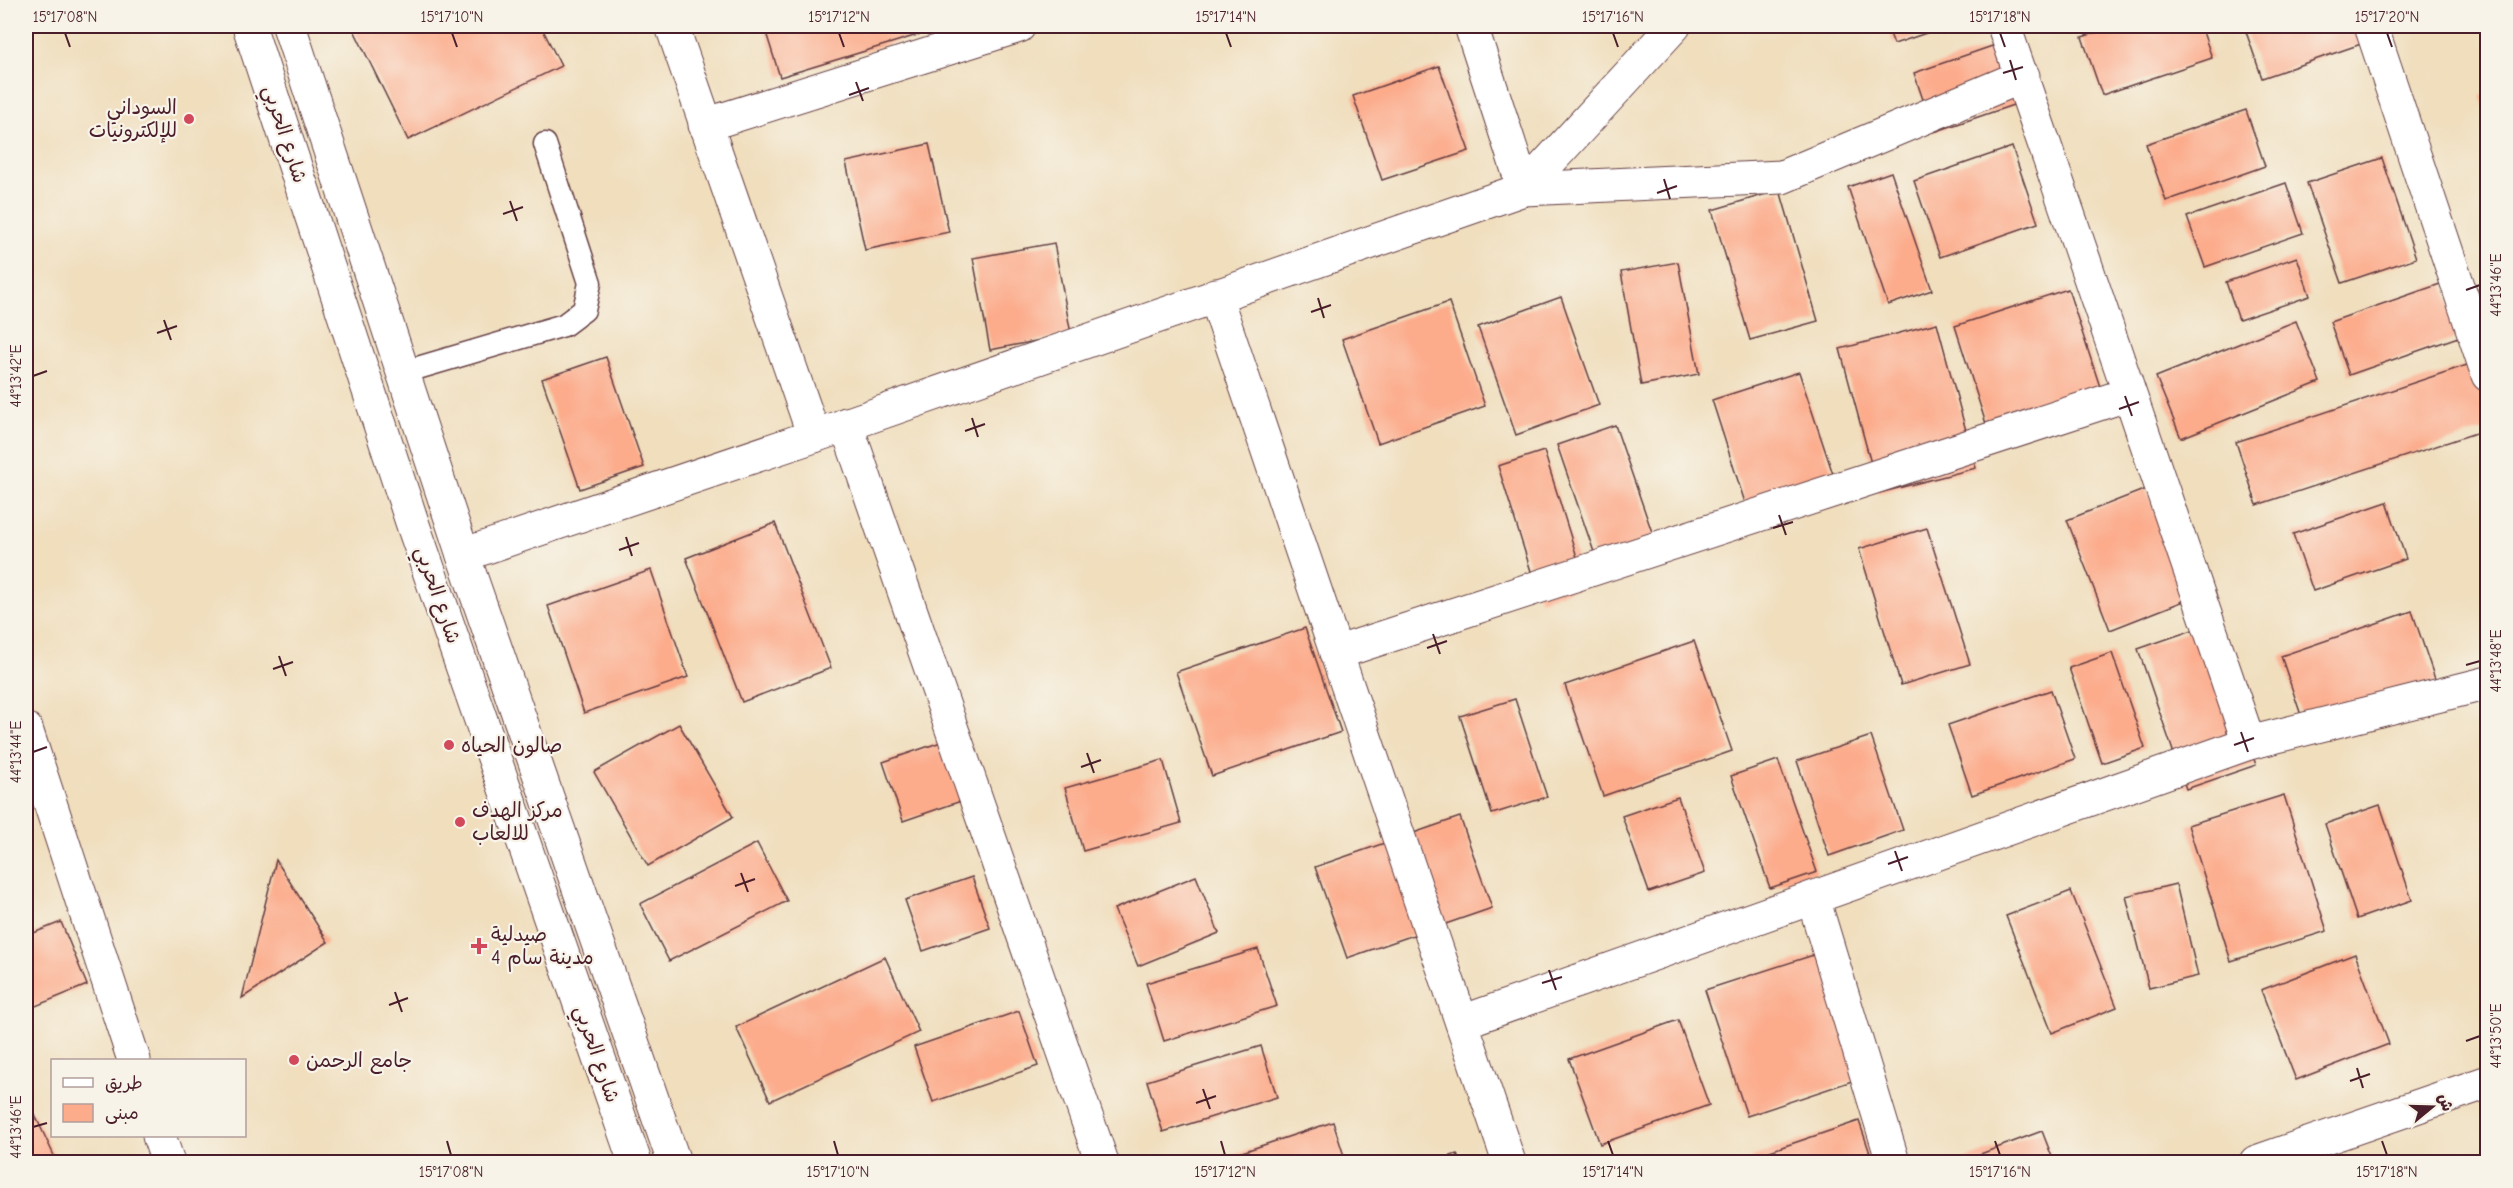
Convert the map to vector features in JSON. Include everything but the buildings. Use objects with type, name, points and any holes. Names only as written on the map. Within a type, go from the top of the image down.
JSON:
[{"type":"street","name":"شارع الحربي","points":[[249,26],[413,525],[635,1162]]},
{"type":"street","name":"شارع الحربي","points":[[289,26],[463,555],[674,1162]]},
{"type":"street","points":[[672,26],[814,436]]},
{"type":"street","points":[[705,125],[1019,26]]},
{"type":"street","points":[[1471,26],[1524,189]]},
{"type":"street","points":[[1524,189],[1674,26]]},
{"type":"street","points":[[2004,26],[2023,76],[2249,743]]},
{"type":"street","points":[[2371,26],[2482,338],[2487,375]]},
{"type":"street","points":[[463,555],[814,436],[1524,189],[1782,177],[2023,76]]},
{"type":"street","points":[[1215,295],[1509,1162]]},
{"type":"street","points":[[1336,653],[2129,394]]},
{"type":"street","points":[[846,424],[1102,1162]]},
{"type":"street","points":[[1462,1022],[2249,743],[2487,683]]},
{"type":"street","points":[[26,729],[134,1059]]},
{"type":"street","points":[[1813,898],[1893,1162]]},
{"type":"street","points":[[2256,1162],[2487,1082]]},
{"type":"street","points":[[159,1137],[168,1162]]},
{"type":"lane","points":[[404,372],[564,325],[584,310],[590,283],[545,144]]},
{"type":"place","name":"السوداني للإلكترونيات","points":[[189,119]]},
{"type":"place","name":"صالون الحياه","points":[[449,745]]},
{"type":"place","name":"مركز الهدف للالعاب","points":[[460,822]]},
{"type":"place","name":"صيدلية مدينة سام 4","points":[[479,946]]},
{"type":"place","name":"جامع الرحمن","points":[[294,1060]]}]
